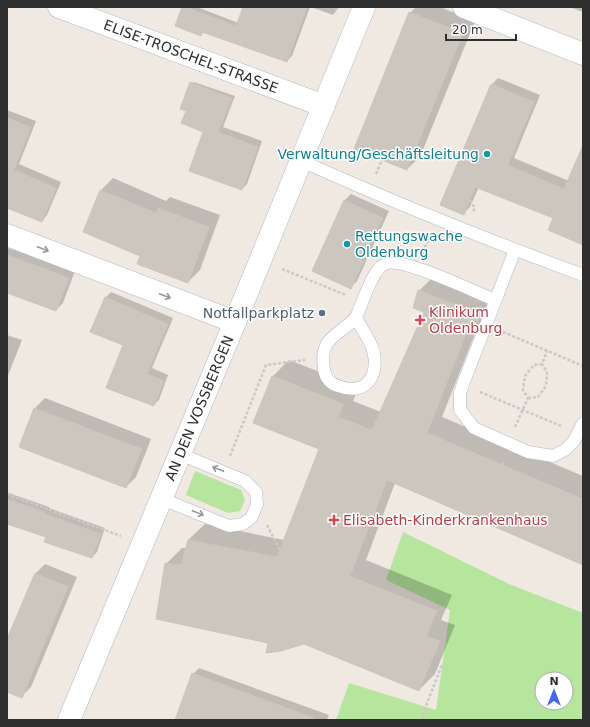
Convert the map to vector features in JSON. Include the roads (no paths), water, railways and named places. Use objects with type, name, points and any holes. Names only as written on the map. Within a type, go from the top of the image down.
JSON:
[{"type":"street","name":"ELISE-TROSCHEL-STRASSE","points":[[59,7],[324,106]]},
{"type":"street","name":"AN DEN VOSSBERGEN","points":[[69,720],[302,161],[364,7]]},
{"type":"street","points":[[464,7],[583,54]]},
{"type":"street","points":[[7,235],[235,322]]},
{"type":"lane","points":[[302,161],[369,192],[583,276]]},
{"type":"lane","points":[[515,250],[462,384],[460,393],[460,410],[474,428],[528,452],[553,456],[565,450],[574,441],[581,428]]},
{"type":"lane","points":[[356,318],[372,347],[375,367],[373,376],[368,384],[352,390],[329,382],[324,374],[322,357],[328,341],[356,318],[362,301],[378,269],[386,263],[396,262],[417,268],[495,300]]},
{"type":"lane","points":[[162,498],[229,526],[243,524],[251,518],[257,505],[256,492],[246,481],[180,454]]},
{"type":"place","name":"Verwaltung/Geschäftsleitung","points":[[487,154]]},
{"type":"place","name":"Rettungswache Oldenburg","points":[[347,244]]},
{"type":"place","name":"Notfallparkplatz","points":[[322,313]]},
{"type":"place","name":"Klinikum Oldenburg","points":[[420,320]]},
{"type":"place","name":"Elisabeth-Kinderkrankenhaus","points":[[334,520]]}]
